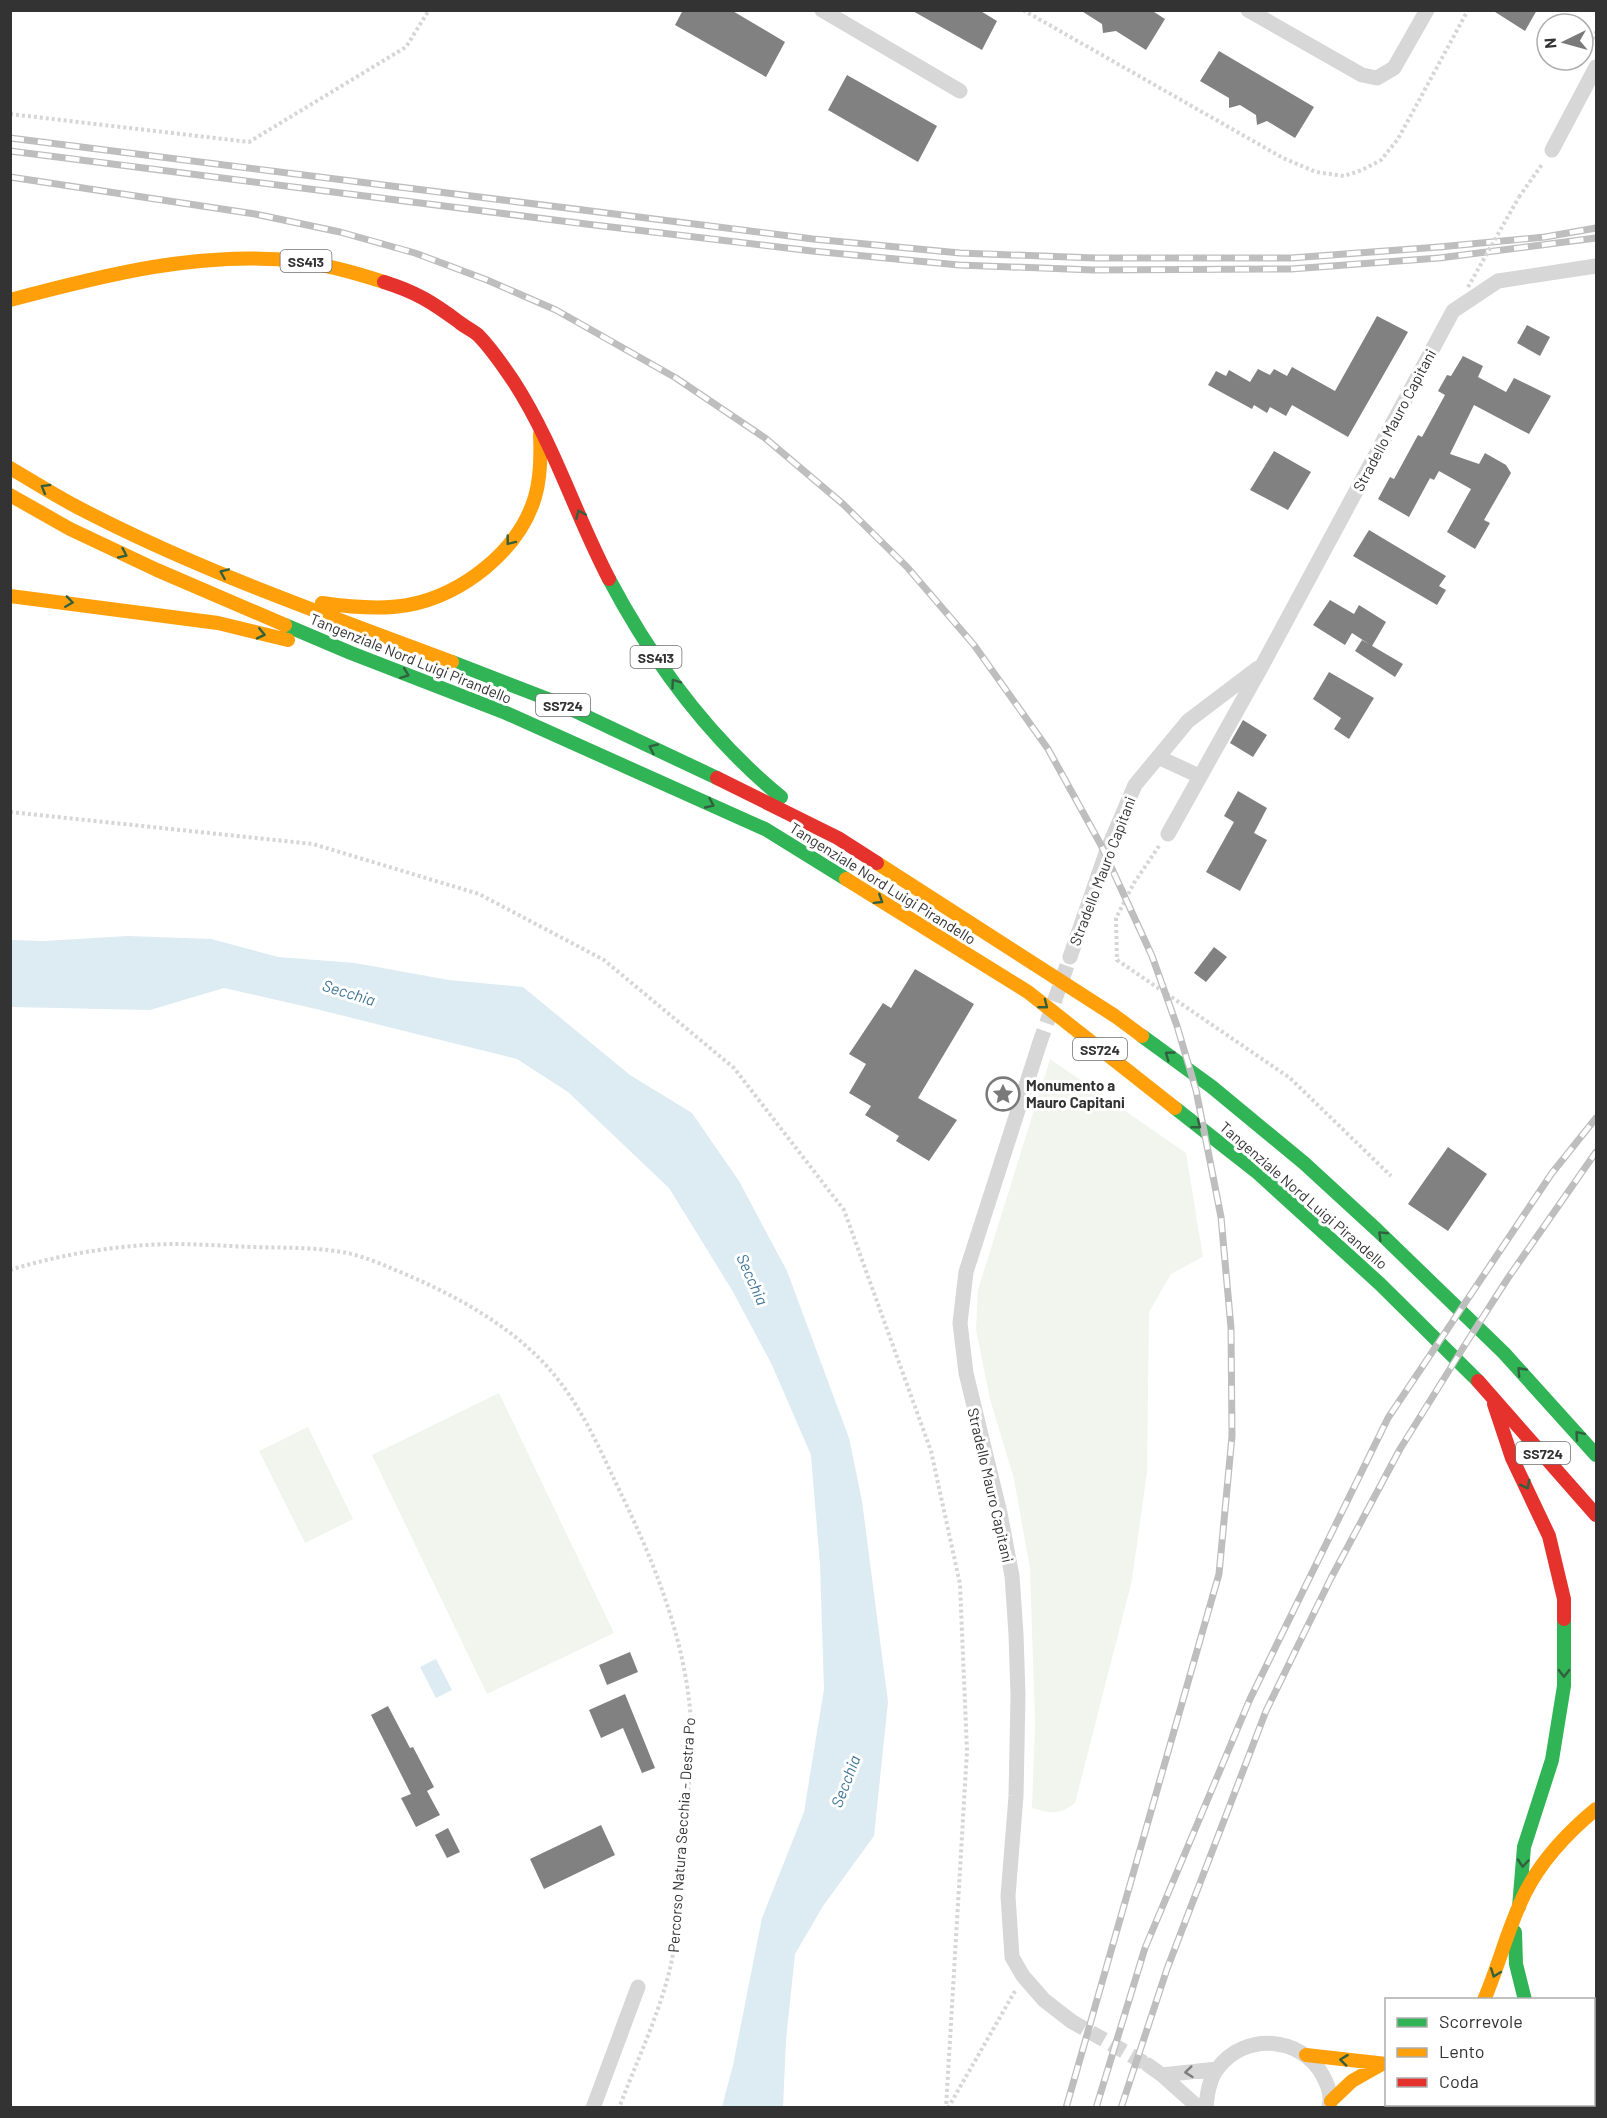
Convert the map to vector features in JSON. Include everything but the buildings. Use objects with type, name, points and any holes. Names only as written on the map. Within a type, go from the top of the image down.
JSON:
[{"type":"main road","name":"SS413","points":[[10,300],[110,274],[196,260],[289,259],[330,265],[370,275],[425,297],[479,336],[514,381],[540,427],[597,555],[644,639],[693,710],[735,756],[766,785],[838,838]]},
{"type":"main road","name":"SS413","points":[[278,596],[346,606],[409,605],[453,591],[491,565],[514,537],[532,506],[541,465],[540,427]]},
{"type":"main road","name":"Tangenziale Nord Luigi Pirandello","points":[[10,468],[80,508],[166,550],[278,596],[558,703],[771,803],[838,838],[1115,1016],[1212,1087],[1304,1163],[1377,1230],[1504,1353],[1596,1455]]},
{"type":"main road","name":"Tangenziale Nord Luigi Pirandello","points":[[10,495],[70,529],[157,570],[351,653],[506,713],[765,829],[1028,992],[1258,1173],[1380,1284],[1489,1391],[1596,1515]]},
{"type":"main road","points":[[10,596],[218,622],[351,653]]},
{"type":"main road","points":[[1489,1391],[1512,1458],[1549,1536],[1564,1599],[1564,1686],[1552,1760],[1524,1847],[1515,1938],[1516,1964],[1524,1998]]},
{"type":"main road","points":[[1485,1998],[1519,1907],[1542,1863],[1567,1832],[1596,1809]]},
{"type":"main road","points":[[1306,2055],[1384,2064]]},
{"type":"main road","points":[[1330,2104],[1352,2081],[1384,2064]]},
{"type":"street","points":[[822,10],[960,91]]},
{"type":"street","points":[[1248,10],[1362,75],[1377,78],[1394,68],[1427,10]]},
{"type":"street","points":[[1552,150],[1596,67]]},
{"type":"street","name":"Stradello Mauro Capitani","points":[[1168,834],[1263,664],[1453,312],[1498,281],[1596,266]]},
{"type":"street","name":"Stradello Mauro Capitani","points":[[1070,957],[1106,853],[1135,785],[1188,721],[1263,664]]},
{"type":"street","points":[[1158,757],[1199,776]]},
{"type":"street","name":"Stradello Mauro Capitani","points":[[1039,1045],[966,1272],[960,1323],[966,1373],[1000,1513],[1012,1576],[1018,1695],[1016,1796],[1008,1896],[1011,1957],[1023,1976],[1044,2000],[1071,2021]]},
{"type":"street","points":[[593,2108],[638,1987]]},
{"type":"street","points":[[1206,2108],[1207,2090],[1217,2069],[1231,2054],[1249,2045],[1269,2042],[1288,2045],[1306,2055],[1319,2068],[1327,2084],[1330,2104]]},
{"type":"street","points":[[1148,2065],[1199,2108]]},
{"type":"street","points":[[1162,2075],[1217,2069]]},
{"type":"path","points":[[10,114],[249,142],[406,47],[429,10]]},
{"type":"path","points":[[1023,10],[1283,158],[1316,172],[1344,176],[1381,160],[1398,139],[1468,10]]},
{"type":"path","points":[[1468,287],[1519,197],[1552,150]]},
{"type":"path","points":[[10,812],[313,844],[479,894],[604,960],[734,1068],[844,1210],[931,1451],[960,1584],[967,1751],[947,2108]]},
{"type":"path","points":[[1168,834],[1134,883],[1116,918],[1117,960],[1290,1078],[1391,1176]]},
{"type":"path","name":"Percorso Natura Secchia - Destra Po","points":[[10,1270],[89,1252],[172,1244],[313,1248],[344,1252],[413,1277],[478,1312],[514,1336],[557,1378],[589,1427],[642,1541],[676,1635],[683,1662],[690,1713],[690,1746],[683,1836],[675,1933],[669,1971],[619,2108]]},
{"type":"path","points":[[947,2108],[1023,1976]]},
{"type":"shaded area","points":[[1050,1059],[1186,1153],[1203,1257],[1171,1274],[1149,1312],[1147,1472],[1132,1580],[1075,1803],[1059,1812],[1032,1808],[1035,1724],[1030,1569],[1014,1479],[990,1399],[976,1329],[978,1290]]},
{"type":"shaded area","points":[[499,1393],[614,1633],[487,1694],[372,1455]]},
{"type":"shaded area","points":[[308,1427],[353,1519],[305,1543],[259,1451]]},
{"type":"water","name":"Secchia","points":[[128,936],[211,939],[278,957],[355,963],[449,980],[523,987],[630,1075],[692,1113],[739,1181],[787,1271],[849,1438],[862,1501],[888,1702],[874,1836],[823,1906],[795,1954],[786,2040],[783,2107],[722,2107],[733,2065],[762,1918],[804,1812],[824,1689],[820,1565],[811,1455],[772,1365],[732,1290],[669,1188],[568,1092],[517,1059],[224,988],[150,1010],[11,1007],[11,940],[44,941]]},
{"type":"water","points":[[436,1659],[452,1690],[436,1698],[420,1667]]},
{"type":"tunnel","points":[[1039,1045],[1070,957]]},
{"type":"tunnel","points":[[1071,2021],[1148,2065]]},
{"type":"railway","points":[[10,138],[813,239],[960,253],[1095,258],[1291,258],[1545,237],[1596,228]]},
{"type":"railway","points":[[10,151],[586,224],[812,251],[959,265],[1094,270],[1291,269],[1439,258],[1596,238]]},
{"type":"railway","points":[[10,177],[255,214],[340,232],[415,253],[487,280],[556,310],[676,378],[765,438],[843,504],[907,567],[974,645],[1048,749],[1101,845],[1152,956],[1177,1026],[1196,1090],[1221,1217],[1231,1328],[1232,1436],[1219,1574],[1066,2108]]},
{"type":"railway","points":[[1096,2108],[1145,1948],[1250,1699],[1388,1418],[1552,1173],[1596,1118]]},
{"type":"railway","points":[[1121,2108],[1167,1969],[1266,1711],[1331,1578],[1400,1449],[1508,1278],[1596,1152]]},
{"type":"traffic: fast","points":[[609,579],[644,640],[684,697],[706,724],[754,774],[781,797]]},
{"type":"traffic: fast","points":[[285,625],[506,713],[765,829],[846,879]]},
{"type":"traffic: fast","points":[[452,662],[558,703],[717,778]]},
{"type":"traffic: fast","points":[[1142,1036],[1212,1087],[1304,1163],[1377,1230],[1504,1353],[1596,1455]]},
{"type":"traffic: fast","points":[[1175,1108],[1258,1173],[1380,1284],[1478,1381]]},
{"type":"traffic: fast","points":[[1519,1907],[1524,1847],[1552,1760],[1564,1686],[1564,1619]]},
{"type":"traffic: fast","points":[[1515,1932],[1516,1964],[1524,1998]]},
{"type":"traffic: slow","points":[[10,300],[153,267],[226,259],[262,258],[299,261],[384,282]]},
{"type":"traffic: slow","points":[[322,603],[365,607],[408,605],[448,592],[486,568],[516,535],[527,517],[538,482],[540,434]]},
{"type":"traffic: slow","points":[[10,468],[72,504],[172,552],[264,591],[452,662]]},
{"type":"traffic: slow","points":[[10,495],[70,529],[157,570],[285,625]]},
{"type":"traffic: slow","points":[[10,596],[218,623],[288,640]]},
{"type":"traffic: slow","points":[[877,863],[1115,1016],[1142,1036]]},
{"type":"traffic: slow","points":[[846,879],[1028,992],[1175,1108]]},
{"type":"traffic: slow","points":[[1485,1998],[1514,1919],[1539,1869],[1556,1847],[1596,1809]]},
{"type":"traffic: slow","points":[[1306,2055],[1385,2064]]},
{"type":"traffic: slow","points":[[1331,2101],[1352,2081],[1382,2064]]},
{"type":"traffic: jam","points":[[384,282],[432,303],[478,335],[493,352],[514,382],[541,430],[609,579]]},
{"type":"traffic: jam","points":[[717,778],[838,838],[877,863]]},
{"type":"traffic: jam","points":[[1478,1381],[1596,1515]]},
{"type":"traffic: jam","points":[[1494,1404],[1512,1458],[1549,1536],[1564,1599],[1564,1619]]},
{"type":"place","name":"Monumento a Mauro Capitani","points":[[1003,1094]]}]
